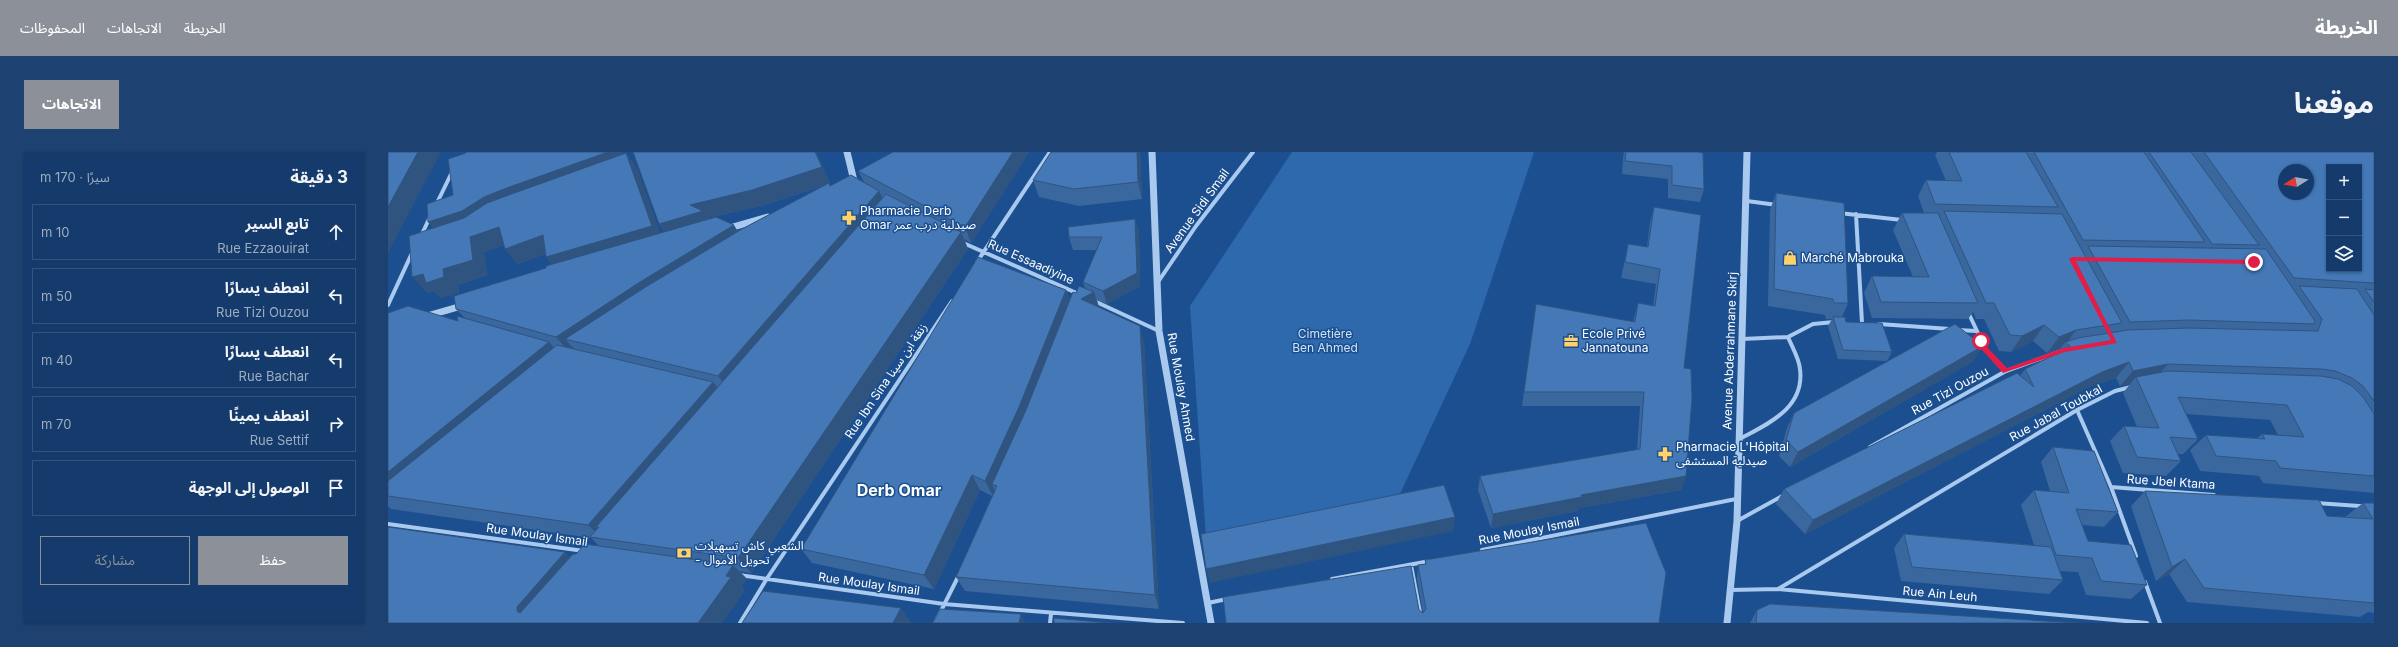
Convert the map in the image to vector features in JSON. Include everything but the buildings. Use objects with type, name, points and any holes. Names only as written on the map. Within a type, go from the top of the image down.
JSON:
[{"type":"street","points":[[847,152],[855,187],[862,181]]},
{"type":"street","points":[[975,266],[1050,152]]},
{"type":"street","name":"Rue Moulay Ahmed","points":[[1152,152],[1159,331],[1211,623]]},
{"type":"street","name":"Avenue Sidi Smail","points":[[1158,283],[1196,226],[1252,152]]},
{"type":"street","name":"Avenue Abderrahmane Skirj","points":[[1727,623],[1737,521],[1736,499],[1747,201],[1747,152]]},
{"type":"street","points":[[417,244],[455,166]]},
{"type":"street","points":[[1747,201],[1785,206]]},
{"type":"street","points":[[1832,212],[1908,221]]},
{"type":"street","points":[[1856,214],[1862,323]]},
{"type":"street","points":[[722,230],[775,215]]},
{"type":"street","name":"Rue Essaadiyine","points":[[955,239],[983,253],[1080,294],[1159,331]]},
{"type":"street","points":[[388,305],[413,251]]},
{"type":"street","points":[[1077,302],[1080,294]]},
{"type":"street","name":"Rue Ibn Sina زنقة ابن سينا","points":[[740,623],[766,580],[953,298]]},
{"type":"street","points":[[425,317],[473,303]]},
{"type":"street","points":[[1967,309],[1986,350],[2006,371]]},
{"type":"street","points":[[425,317],[436,318]]},
{"type":"street","points":[[1742,339],[1788,337],[1813,324],[1838,322]]},
{"type":"street","points":[[1854,323],[1976,331]]},
{"type":"street","points":[[1738,440],[1790,409],[1801,389],[1800,368],[1788,337]]},
{"type":"street","name":"Rue Tizi Ouzou","points":[[1868,448],[2006,371],[2064,350]]},
{"type":"street","name":"Rue Jabal Toubkal","points":[[1778,589],[2077,410],[2115,391],[2140,386]]},
{"type":"street","points":[[2077,410],[2111,487],[2136,559]]},
{"type":"street","name":"Rue Jbel Ktama","points":[[2111,487],[2219,495]]},
{"type":"street","points":[[1737,521],[1792,490]]},
{"type":"street","name":"Rue Moulay Ismail","points":[[1478,551],[1736,499]]},
{"type":"street","points":[[2312,502],[2374,507]]},
{"type":"street","name":"Rue Moulay Ismail","points":[[388,524],[588,552]]},
{"type":"street","points":[[1329,580],[1433,560]]},
{"type":"street","points":[[1411,565],[1422,623]]},
{"type":"street","points":[[935,623],[962,568]]},
{"type":"street","points":[[2142,573],[2160,623]]},
{"type":"street","name":"Rue Moulay Ismail","points":[[735,575],[944,604],[1051,614],[1183,623]]},
{"type":"street","name":"Rue Ain Leuh","points":[[1730,590],[1778,589],[2147,623]]},
{"type":"street","points":[[1208,603],[1231,598]]},
{"type":"street","points":[[1050,623],[1051,614]]},
{"type":"green space","name":"Cimetière Ben Ahmed","points":[[1292,152],[1534,152],[1470,344],[1399,496],[1206,538],[1190,306]]},
{"type":"place","name":"Pharmacie Derb Omar صيدلية درب عمر","points":[[849,218]]},
{"type":"place","name":"Marché Mabrouka","points":[[1790,258]]},
{"type":"place","name":"Ecole Privé Jannatouna","points":[[1571,341]]},
{"type":"place","name":"Pharmacie L'Hôpital صيدلية المستشفى","points":[[1665,454]]},
{"type":"place","name":"الشعبي كاش تسهيلات - تحويل الأموال","points":[[684,553]]},
{"type":"district","name":"Derb Omar","points":[[899,490]]},
{"type":"route","points":[[1981,341],[1994,360],[2006,371],[2032,360],[2064,350],[2115,342],[2072,259],[2254,262]]}]
